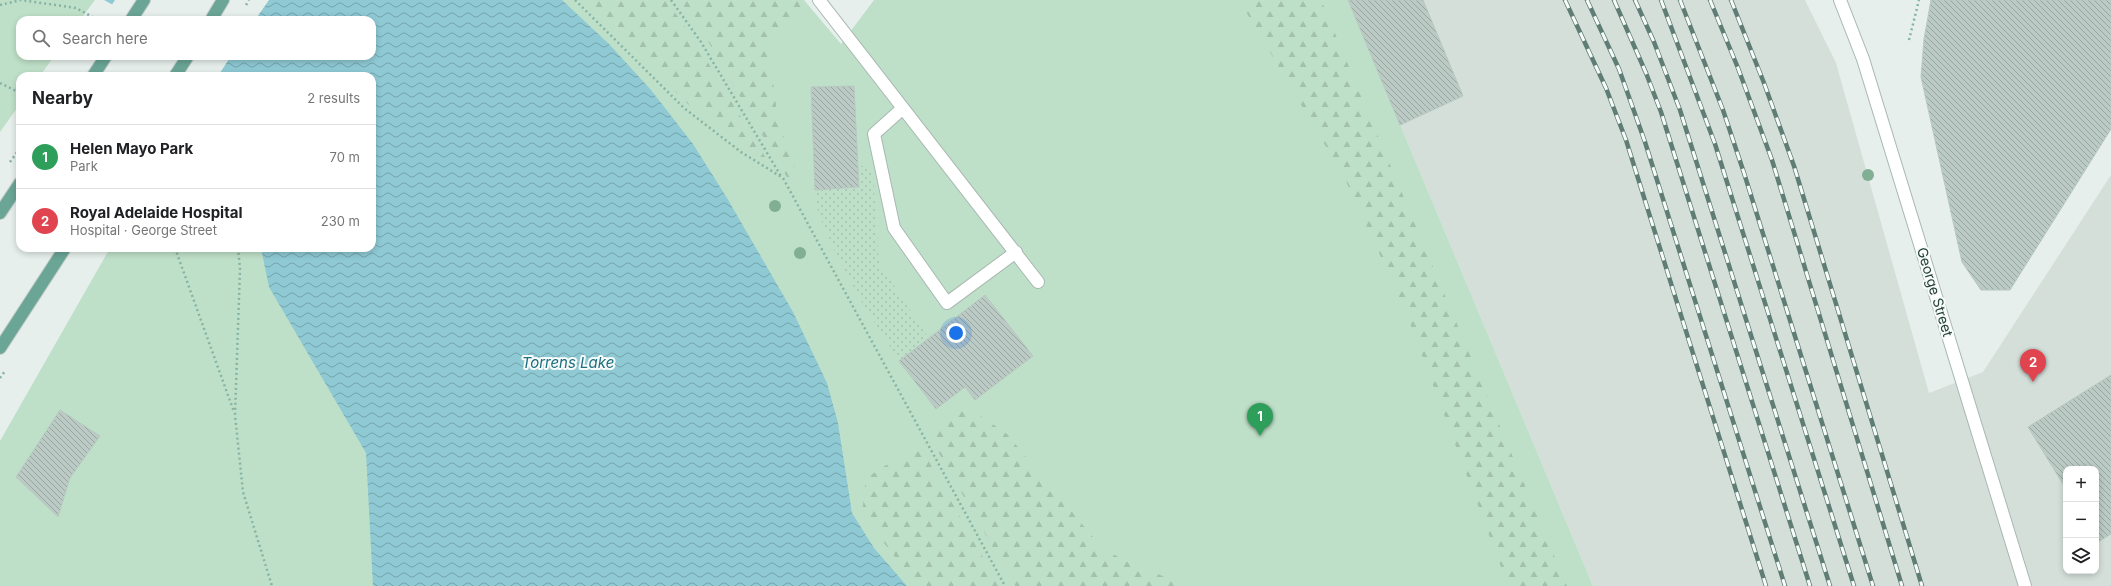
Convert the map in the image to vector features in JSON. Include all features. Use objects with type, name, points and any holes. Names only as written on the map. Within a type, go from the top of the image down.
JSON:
[{"type":"main road","points":[[134,16],[144,0]]},
{"type":"main road","points":[[213,16],[223,0]]},
{"type":"main road","points":[[96,72],[103,60]]},
{"type":"main road","points":[[178,72],[186,60]]},
{"type":"main road","points":[[0,213],[16,189]]},
{"type":"main road","points":[[0,348],[62,252]]},
{"type":"street","points":[[819,0],[1038,282]]},
{"type":"street","name":"George Street","points":[[1840,0],[1863,59],[2025,586]]},
{"type":"street","points":[[903,108],[874,134],[894,228],[947,302],[1016,252]]},
{"type":"path","points":[[0,5],[21,0],[76,8],[91,16]]},
{"type":"path","points":[[575,0],[684,108],[741,152],[783,178]]},
{"type":"path","points":[[671,0],[701,42],[783,178],[1005,586]]},
{"type":"path","points":[[1909,40],[1919,0]]},
{"type":"path","points":[[0,83],[16,91]]},
{"type":"path","points":[[176,252],[235,415]]},
{"type":"path","points":[[238,252],[240,268],[235,415],[243,492],[272,586]]},
{"type":"shaded area","points":[[1348,0],[1805,0],[1836,63],[1929,393],[1983,372],[2111,175],[2111,586],[1593,586]]},
{"type":"green space","points":[[0,0],[95,0],[83,16],[16,16],[16,60],[51,60],[43,72],[16,72],[16,110],[0,132]]},
{"type":"green space","points":[[252,0],[804,0],[841,44],[874,0],[1348,0],[1593,586],[0,586],[0,441],[108,252],[376,252],[376,72],[209,72],[216,60],[376,60],[376,16],[348,16]]},
{"type":"green space","points":[[582,0],[666,0],[695,41],[770,165],[689,105]]},
{"type":"green space","points":[[679,0],[800,0],[805,6],[768,44],[778,120],[796,171],[795,179],[789,181],[709,43]]},
{"type":"green space","points":[[1239,0],[1321,0],[1567,586],[1508,586],[1405,310],[1345,179]]},
{"type":"green space","points":[[858,163],[873,174],[879,263],[929,339],[899,361],[860,299],[834,249],[818,213],[815,190],[859,187]]},
{"type":"green space","points":[[965,405],[1007,434],[1102,548],[1135,566],[1191,586],[1015,586],[928,434]]},
{"type":"green space","points":[[919,444],[999,586],[917,586],[862,514],[866,478]]},
{"type":"water","name":"Torrens Lake","points":[[104,0],[562,0],[609,44],[651,90],[693,144],[727,198],[793,312],[827,383],[838,423],[852,513],[874,548],[907,586],[373,586],[366,453],[269,287],[262,252],[376,252],[376,72],[209,72],[197,60],[376,60],[376,16],[134,16]]},
{"type":"pier","points":[[115,0],[269,0],[258,16],[130,16],[111,6]]},
{"type":"pier","points":[[195,60],[228,60],[221,72],[206,72]]},
{"type":"building","points":[[1348,0],[1423,0],[1463,96],[1400,125]]},
{"type":"building","points":[[1931,0],[2111,0],[2111,129],[2010,290],[1981,290],[1962,262],[1921,77],[1924,39]]},
{"type":"building","points":[[854,86],[859,187],[815,190],[811,87]]},
{"type":"building","points":[[985,295],[1033,356],[975,400],[965,387],[936,409],[899,361]]},
{"type":"building","points":[[2111,375],[2111,534],[2099,541],[2099,466],[2063,466],[2063,484],[2028,427]]},
{"type":"building","points":[[60,410],[100,436],[70,478],[58,517],[16,477]]},
{"type":"railway","points":[[1565,0],[1606,88],[1626,140],[1766,586]]},
{"type":"railway","points":[[1587,0],[1619,69],[1645,142],[1785,586]]},
{"type":"railway","points":[[1614,0],[1646,73],[1661,112],[1810,586]]},
{"type":"railway","points":[[1635,0],[1654,42],[1680,110],[1830,586]]},
{"type":"railway","points":[[1661,0],[1715,144],[1854,586]]},
{"type":"railway","points":[[1680,0],[1723,110],[1744,173],[1873,586]]},
{"type":"railway","points":[[1710,0],[1738,68],[1772,160],[1902,586]]},
{"type":"railway","points":[[1731,0],[1764,83],[1794,166],[1922,586]]},
{"type":"place","name":"Royal Adelaide Hospital","points":[[2033,382]]},
{"type":"place","name":"Helen Mayo Park","points":[[1260,436]]}]
